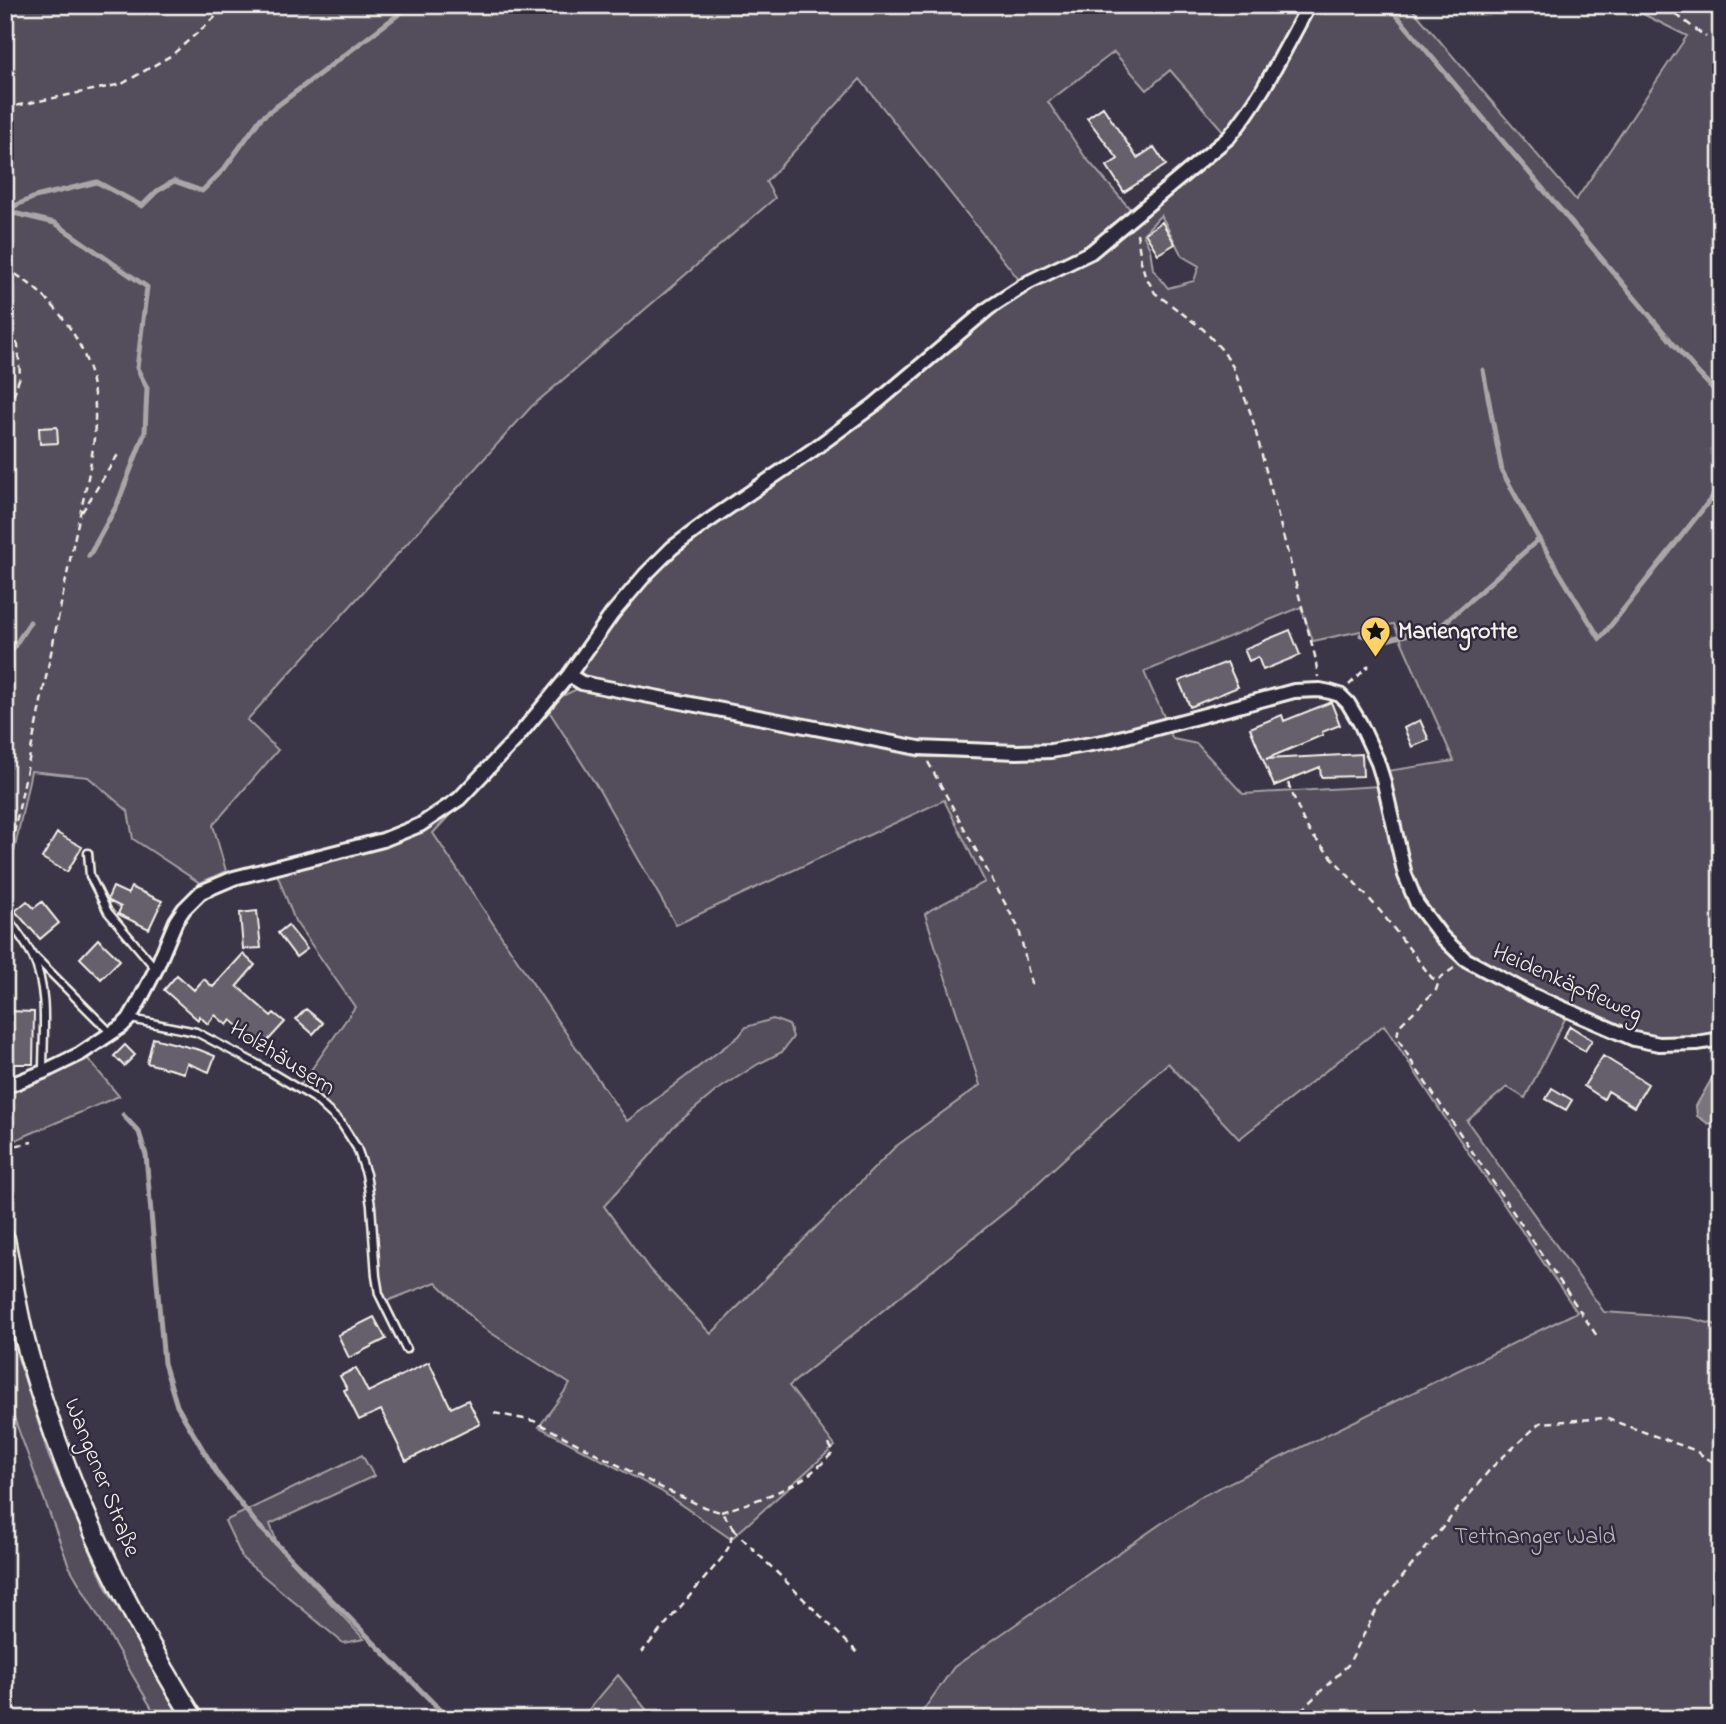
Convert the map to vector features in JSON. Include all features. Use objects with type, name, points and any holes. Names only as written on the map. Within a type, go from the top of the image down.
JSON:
[{"type":"main road","name":"Wangener Straße","points":[[5,1239],[12,1310],[67,1471],[100,1547],[147,1641],[194,1719]]},
{"type":"street","points":[[5,1087],[80,1054],[112,1034],[129,1018],[156,969],[168,937],[184,909],[201,891],[234,878],[383,840],[420,825],[460,799],[515,740],[569,675],[612,614],[672,548],[874,405],[989,308],[1029,282],[1091,251],[1228,137],[1257,99],[1309,5]]},
{"type":"street","points":[[569,675],[582,683],[919,748],[1017,752],[1051,751],[1108,741],[1294,691],[1320,690],[1340,695]]},
{"type":"street","name":"Heidenkäpfleweg","points":[[1340,695],[1360,723],[1377,760],[1405,875],[1417,904],[1442,937],[1465,959],[1530,994],[1634,1039],[1659,1044],[1698,1043],[1721,1039]]},
{"type":"lane","points":[[88,853],[90,876],[108,912],[156,969]]},
{"type":"lane","points":[[5,915],[32,954],[112,1034]]},
{"type":"lane","points":[[32,954],[40,975],[44,1007],[43,1072]]},
{"type":"lane","name":"Holzhäusern","points":[[129,1018],[196,1032],[314,1098],[341,1123],[357,1148],[366,1174],[379,1294],[406,1349]]},
{"type":"path","points":[[5,108],[122,84],[172,55],[229,5]]},
{"type":"path","points":[[1654,5],[1678,16],[1706,37]]},
{"type":"path","points":[[1132,217],[1136,223],[1145,275],[1155,293],[1203,329],[1233,367],[1251,414],[1315,656],[1320,690]]},
{"type":"path","points":[[5,268],[19,275],[41,293],[78,341],[91,378],[95,410],[87,488],[5,877]]},
{"type":"path","points":[[5,321],[18,345],[20,376],[5,422]]},
{"type":"path","points":[[80,514],[119,453]]},
{"type":"path","points":[[1340,695],[1369,664]]},
{"type":"path","points":[[919,748],[935,772],[1019,929],[1032,988]]},
{"type":"path","points":[[1288,783],[1311,834],[1381,912],[1432,978],[1440,978],[1436,990],[1399,1026],[1397,1037],[1599,1339]]},
{"type":"path","points":[[5,1148],[32,1142]]},
{"type":"path","points":[[494,1413],[534,1421],[664,1489],[720,1512],[733,1529],[859,1654]]},
{"type":"path","points":[[1292,1719],[1348,1665],[1378,1607],[1491,1468],[1540,1423],[1605,1418],[1694,1450],[1721,1467]]},
{"type":"path","points":[[720,1512],[788,1486],[812,1473],[834,1452],[826,1440]]},
{"type":"path","points":[[642,1652],[722,1558],[730,1545],[733,1529]]},
{"type":"green space","name":"Tettnanger Wald","points":[[5,5],[1308,5],[1312,11],[1315,5],[1409,5],[1576,200],[1687,36],[1625,5],[1721,5],[1721,1035],[1654,1046],[1567,1015],[1525,1098],[1507,1087],[1467,1121],[1604,1312],[1689,1318],[1721,1326],[1721,1719],[917,1719],[954,1667],[1198,1498],[1577,1312],[1384,1025],[1239,1139],[1168,1063],[1014,1205],[789,1386],[835,1446],[731,1539],[661,1491],[539,1427],[570,1384],[482,1327],[436,1282],[382,1303],[373,1279],[364,1173],[340,1126],[297,1090],[355,1007],[295,921],[276,871],[379,849],[426,828],[458,806],[433,833],[627,1121],[739,1036],[746,1027],[773,1019],[789,1025],[793,1037],[782,1052],[716,1091],[673,1127],[604,1206],[650,1270],[711,1334],[895,1147],[980,1085],[925,914],[985,882],[944,800],[676,925],[598,788],[549,711],[560,697],[577,689],[920,757],[1032,758],[1097,748],[1169,731],[1173,739],[1197,744],[1243,794],[1380,786],[1389,784],[1387,771],[1454,761],[1394,624],[1313,641],[1301,607],[1144,672],[1166,721],[1051,746],[974,747],[918,743],[594,680],[580,673],[582,664],[608,626],[665,559],[997,305],[1156,206],[1226,147],[1224,132],[1170,70],[1147,90],[1114,52],[1048,102],[1085,157],[1131,210],[1102,238],[1075,255],[1020,281],[860,79],[766,182],[775,198],[531,407],[247,720],[278,750],[213,825],[226,871],[200,883],[133,839],[128,811],[88,777],[31,771],[5,895]],"holes":[[[1161,215],[1182,256],[1199,266],[1194,281],[1168,288],[1153,269],[1150,249],[1143,234]]]},
{"type":"green space","points":[[83,1053],[119,1096],[6,1144],[5,1083]]},
{"type":"green space","points":[[12,1339],[49,1457],[106,1587],[181,1719],[158,1719],[69,1566],[13,1415],[5,1385],[5,1340]]},
{"type":"green space","points":[[362,1455],[374,1476],[270,1524],[279,1548],[364,1639],[343,1643],[243,1559],[225,1521]]},
{"type":"green space","points":[[618,1675],[654,1719],[581,1719]]},
{"type":"shaded area","points":[[1719,1066],[1721,1118],[1709,1124],[1697,1116],[1696,1106]]},
{"type":"building","points":[[1103,107],[1137,158],[1154,147],[1166,165],[1124,192],[1107,166],[1118,159],[1087,118]]},
{"type":"building","points":[[1162,222],[1175,244],[1158,254],[1145,233]]},
{"type":"building","points":[[57,427],[58,443],[40,444],[39,428]]},
{"type":"building","points":[[1290,630],[1300,655],[1263,670],[1258,657],[1249,661],[1244,649]]},
{"type":"building","points":[[1227,662],[1238,687],[1190,707],[1179,681]]},
{"type":"building","points":[[1331,702],[1340,725],[1266,759],[1362,754],[1363,776],[1321,777],[1320,767],[1274,786],[1250,728],[1282,715],[1284,721]]},
{"type":"building","points":[[1420,720],[1429,740],[1412,747],[1404,728]]},
{"type":"building","points":[[57,833],[82,847],[67,872],[42,858]]},
{"type":"building","points":[[113,887],[128,894],[131,887],[162,901],[149,929],[118,914],[121,907],[108,898]]},
{"type":"building","points":[[27,901],[34,908],[42,902],[59,923],[40,939],[15,911]]},
{"type":"building","points":[[257,911],[261,948],[243,949],[240,913]]},
{"type":"building","points":[[288,925],[307,949],[296,957],[278,933]]},
{"type":"building","points":[[98,939],[120,960],[101,979],[80,958]]},
{"type":"building","points":[[243,954],[255,965],[237,986],[271,1016],[274,1013],[285,1022],[262,1047],[231,1020],[227,1025],[215,1015],[208,1024],[199,1016],[198,1020],[164,990],[177,975],[194,990],[204,979],[213,987]]},
{"type":"building","points":[[306,1009],[323,1023],[313,1034],[296,1019]]},
{"type":"building","points":[[8,1011],[34,1012],[33,1064],[7,1064]]},
{"type":"building","points":[[1570,1026],[1592,1040],[1585,1051],[1563,1038]]},
{"type":"building","points":[[153,1038],[215,1056],[209,1072],[187,1063],[184,1073],[147,1063]]},
{"type":"building","points":[[125,1045],[135,1055],[124,1066],[114,1056]]},
{"type":"building","points":[[1603,1056],[1648,1084],[1634,1107],[1608,1091],[1604,1099],[1584,1086]]},
{"type":"building","points":[[1552,1088],[1572,1100],[1566,1110],[1546,1099]]},
{"type":"building","points":[[374,1317],[386,1339],[349,1358],[338,1335]]},
{"type":"building","points":[[429,1362],[451,1408],[468,1400],[480,1424],[406,1461],[381,1410],[359,1420],[340,1376],[356,1368],[368,1392]]},
{"type":"waterway","points":[[5,210],[35,197],[97,182],[142,206],[157,191],[174,181],[202,191],[224,169],[261,118],[411,5]]},
{"type":"waterway","points":[[1388,5],[1721,397]]},
{"type":"waterway","points":[[5,211],[55,223],[147,287],[137,368],[147,388],[145,432],[117,505],[89,556]]},
{"type":"waterway","points":[[1483,370],[1502,471],[1539,539],[1600,639],[1721,486]]},
{"type":"waterway","points":[[1361,635],[1386,640],[1441,626],[1539,539]]},
{"type":"waterway","points":[[5,661],[30,622]]},
{"type":"waterway","points":[[123,1115],[139,1132],[146,1155],[164,1363],[177,1406],[218,1475],[256,1523],[449,1719]]},
{"type":"place","name":"Mariengrotte","points":[[1375,659]]}]
